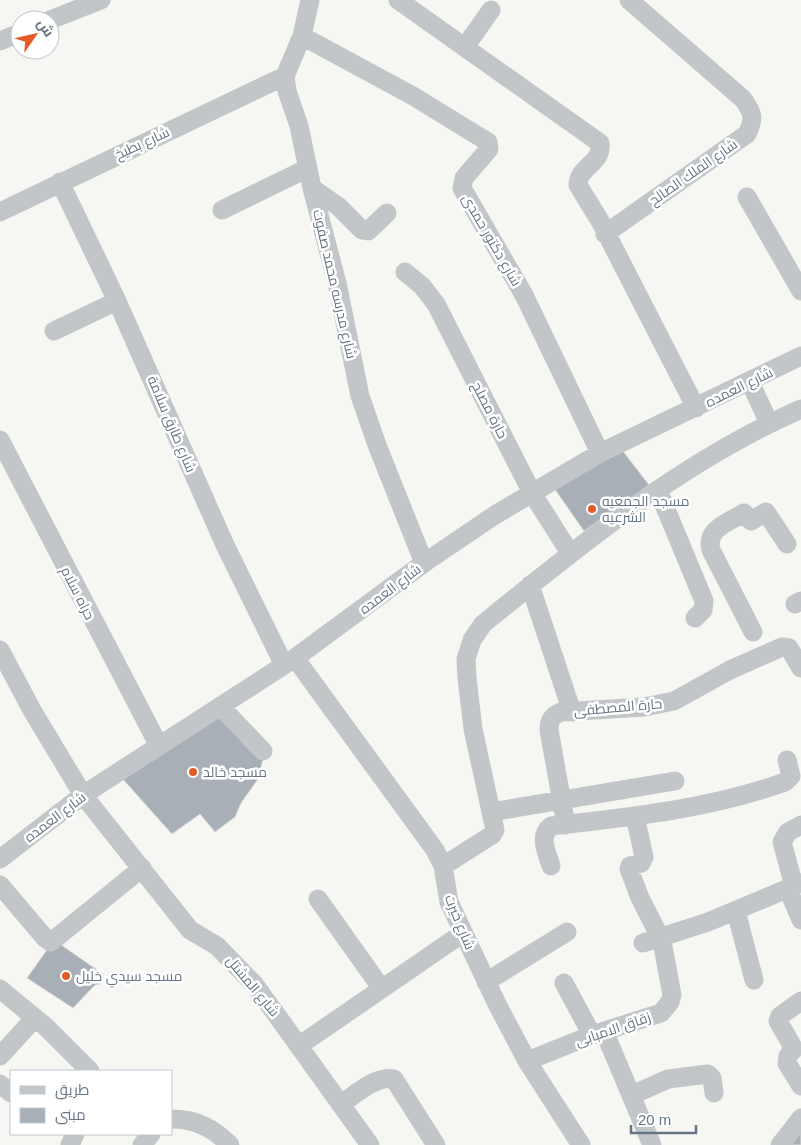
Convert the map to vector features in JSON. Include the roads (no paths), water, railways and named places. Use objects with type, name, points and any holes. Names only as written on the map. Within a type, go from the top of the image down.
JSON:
[{"type":"street","points":[[60,16],[102,0]]},
{"type":"street","points":[[285,76],[302,36],[310,0]]},
{"type":"street","points":[[398,0],[600,143],[601,151],[598,158],[582,173],[578,184],[696,408]]},
{"type":"street","name":"شارع الملك الصالح","points":[[605,234],[747,134],[753,122],[751,109],[743,98],[629,0]]},
{"type":"street","points":[[465,47],[490,10]]},
{"type":"street","name":"شارع دكتور حمدى","points":[[302,36],[413,96],[488,142],[489,149],[464,178],[462,188],[524,295],[600,453]]},
{"type":"street","name":"شارع مدرسه محمد صفوت","points":[[285,76],[287,92],[299,126],[312,188],[337,283],[360,396],[377,445],[424,563]]},
{"type":"street","name":"شارع بطيخ","points":[[0,212],[285,76]]},
{"type":"street","points":[[222,210],[308,168]]},
{"type":"street","name":"شارع طارق سلامة","points":[[60,182],[118,301],[225,545],[290,662]]},
{"type":"street","points":[[312,188],[338,206],[362,230],[368,231],[374,227],[386,213]]},
{"type":"street","points":[[747,197],[801,291]]},
{"type":"street","name":"حارة مصلح","points":[[405,272],[422,286],[436,304],[532,493],[570,553]]},
{"type":"street","points":[[54,332],[118,301]]},
{"type":"street","name":"شارع العمده","points":[[0,859],[83,795],[290,662],[424,563],[532,493],[600,453],[801,356]]},
{"type":"street","points":[[750,382],[769,423]]},
{"type":"street","points":[[443,866],[494,833],[495,827],[473,729],[466,659],[472,640],[483,624],[570,553],[658,490],[769,423],[801,409]]},
{"type":"street","name":"حراه سلام","points":[[0,440],[159,746]]},
{"type":"street","points":[[658,490],[704,601],[703,610],[695,618]]},
{"type":"street","points":[[753,632],[711,550],[710,537],[714,531],[745,513],[751,521],[767,512],[787,544]]},
{"type":"street","points":[[688,561],[711,550]]},
{"type":"street","points":[[530,585],[572,712]]},
{"type":"street","name":"حارة المصطفى","points":[[566,825],[549,730],[549,722],[554,716],[572,712],[644,707],[674,701],[730,670],[782,647],[789,648],[801,668]]},
{"type":"street","points":[[0,650],[38,721],[83,795]]},
{"type":"street","name":"شارع خيرت","points":[[290,662],[423,831],[443,866],[449,902],[486,982],[528,1061],[581,1145]]},
{"type":"street","points":[[220,706],[263,751]]},
{"type":"street","points":[[551,866],[543,836],[545,830],[550,826],[635,816],[725,801],[785,782],[791,776],[787,760]]},
{"type":"street","points":[[491,812],[675,780]]},
{"type":"street","name":"شارع المشتل","points":[[83,795],[190,930],[217,946],[237,964],[300,1045],[370,1145]]},
{"type":"street","name":"زقاق الامبابى","points":[[528,1061],[598,1033],[661,1013],[670,1002],[672,995],[665,951],[652,940],[640,898],[629,869],[630,866],[641,863],[644,857],[635,816]]},
{"type":"street","points":[[801,825],[788,832],[782,842],[801,920]]},
{"type":"street","points":[[0,885],[45,938],[51,942],[142,868]]},
{"type":"street","points":[[652,940],[736,912],[794,886]]},
{"type":"street","points":[[318,898],[382,989]]},
{"type":"street","points":[[736,912],[754,980]]},
{"type":"street","points":[[486,982],[567,932]]},
{"type":"street","points":[[300,1045],[463,933]]},
{"type":"street","points":[[564,983],[598,1033],[632,1095],[652,1145]]},
{"type":"street","points":[[0,989],[35,1018],[89,1070]]},
{"type":"street","points":[[801,1001],[780,1016],[779,1024],[797,1043],[787,1062],[801,1086]]},
{"type":"street","points":[[0,1056],[35,1018]]},
{"type":"street","points":[[632,1095],[668,1079],[708,1074],[712,1078],[714,1093]]},
{"type":"street","points":[[341,1104],[379,1080],[386,1077],[394,1079],[436,1145]]},
{"type":"street","points":[[0,1084],[10,1092]]},
{"type":"street","points":[[172,1118],[196,1122],[212,1129],[230,1145]]},
{"type":"street","points":[[780,1145],[801,1118]]},
{"type":"street","points":[[142,1145],[150,1135]]},
{"type":"place","name":"مسجد الجمعيه الشرعيه","points":[[592,509]]},
{"type":"place","name":"مسجد خالد","points":[[193,772]]},
{"type":"place","name":"مسجد سيدي خليل","points":[[66,976]]}]
